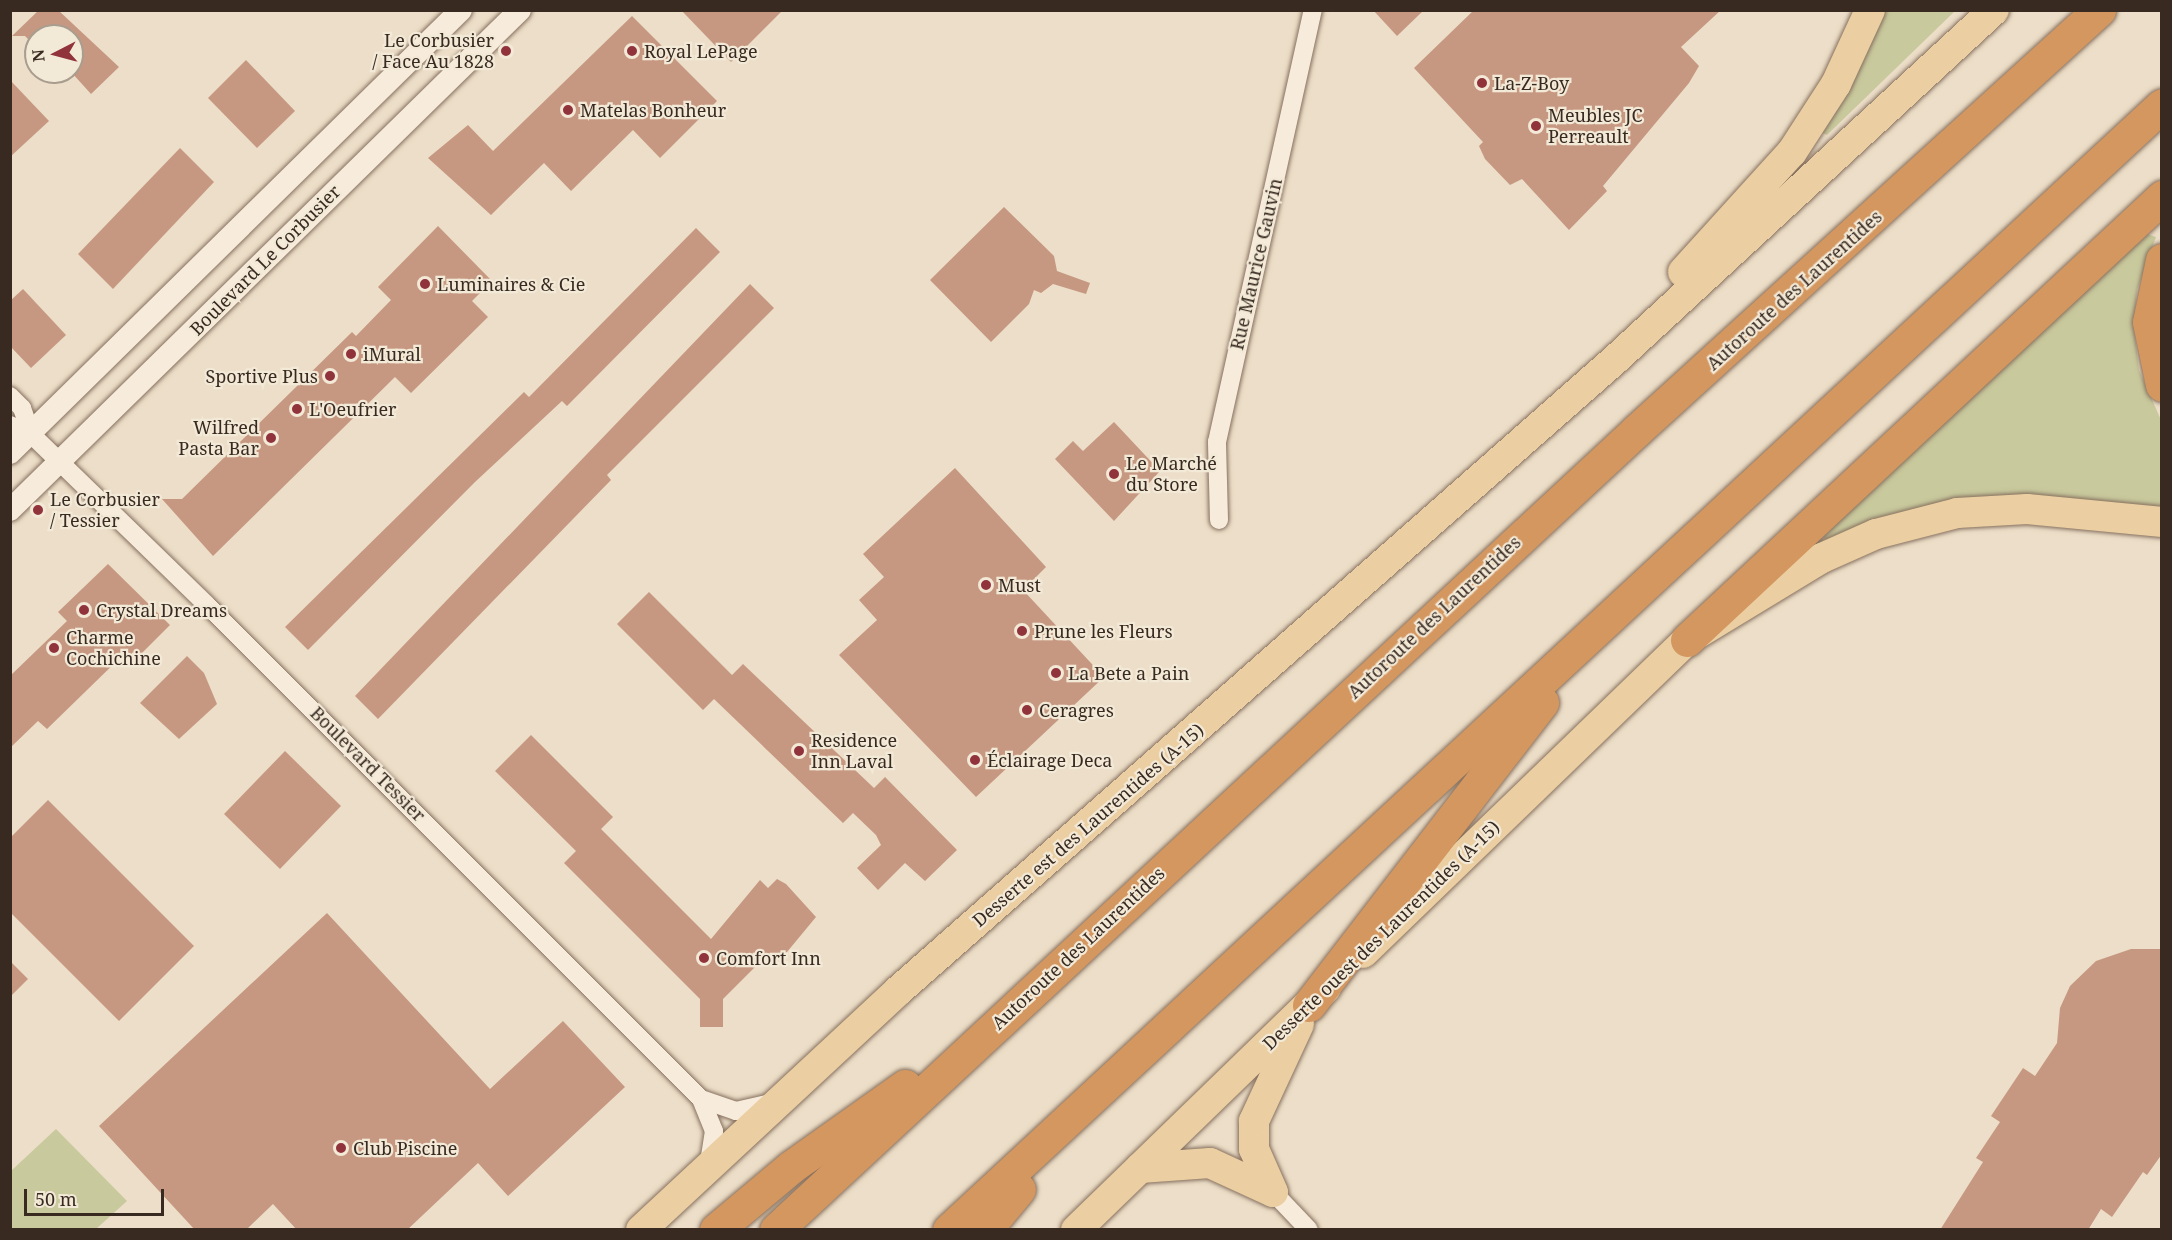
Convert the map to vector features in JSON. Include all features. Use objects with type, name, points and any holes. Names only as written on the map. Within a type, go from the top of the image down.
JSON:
[{"type":"highway","name":"Autoroute des Laurentides","points":[[776,1230],[998,1022],[2099,10]]},
{"type":"highway","points":[[949,1230],[2162,105]]},
{"type":"highway","points":[[1687,640],[2162,197]]},
{"type":"highway","points":[[2162,260],[2150,322],[2162,385]]},
{"type":"highway","points":[[1309,1005],[1609,618]]},
{"type":"highway","points":[[716,1230],[791,1167],[998,1022]]},
{"type":"highway","points":[[985,1230],[1132,1059]]},
{"type":"main road","points":[[1539,425],[1775,174],[1830,94],[1870,10]]},
{"type":"main road","points":[[1539,425],[1994,10]]},
{"type":"main road","name":"Desserte est des Laurentides (A-15)","points":[[641,1230],[781,1101],[1539,425]]},
{"type":"main road","name":"Desserte ouest des Laurentides (A-15)","points":[[1076,1230],[1687,640],[1822,558],[1918,521],[2019,509],[2162,522]]},
{"type":"main road","points":[[1273,1192],[1254,1149],[1254,1121],[1309,1005]]},
{"type":"main road","points":[[1140,1168],[1210,1163],[1273,1192]]},
{"type":"street","points":[[10,453],[20,429],[461,10]]},
{"type":"street","name":"Boulevard Le Corbusier","points":[[10,510],[519,10]]},
{"type":"street","name":"Rue Maurice Gauvin","points":[[1219,520],[1217,441],[1313,10]]},
{"type":"street","name":"Boulevard Tessier","points":[[10,396],[22,408],[20,429],[60,462],[701,1099],[714,1131],[708,1169]]},
{"type":"street","name":"Boulevard Tessier","points":[[701,1099],[736,1111],[781,1101]]},
{"type":"street","points":[[1273,1192],[1309,1230]]},
{"type":"green space","points":[[1880,11],[1955,11],[1827,135],[1818,131]]},
{"type":"green space","points":[[2147,234],[2156,237],[2137,290],[2134,327],[2139,370],[2161,420],[2161,507],[2085,502],[1828,542],[1822,535]]},
{"type":"green space","points":[[56,1129],[127,1201],[96,1229],[11,1229],[11,1171]]},
{"type":"building","points":[[39,10],[58,10],[73,24],[24,24]]},
{"type":"building","points":[[681,10],[783,10],[731,62]]},
{"type":"building","points":[[1373,10],[1424,10],[1397,36]]},
{"type":"building","points":[[1474,10],[1721,10],[1681,47],[1699,66],[1689,83],[1603,186],[1607,191],[1569,230],[1522,179],[1510,185],[1485,159],[1479,146],[1483,142],[1414,68]]},
{"type":"building","points":[[632,16],[717,101],[660,158],[633,130],[571,191],[544,163],[491,215],[428,158],[468,125],[493,151]]},
{"type":"building","points":[[24,24],[24,36],[12,36]]},
{"type":"building","points":[[84,34],[119,67],[91,94],[82,84],[84,84]]},
{"type":"building","points":[[246,60],[295,111],[257,148],[208,98]]},
{"type":"building","points":[[10,80],[49,121],[10,157]]},
{"type":"building","points":[[180,148],[214,182],[113,289],[78,254]]},
{"type":"building","points":[[1004,207],[1054,256],[1057,271],[1090,283],[1086,294],[1053,284],[1041,293],[1034,290],[1029,304],[991,342],[930,280]]},
{"type":"building","points":[[438,226],[492,281],[472,301],[488,317],[411,393],[395,377],[213,556],[162,499],[182,499],[352,332],[356,336],[391,300],[378,287]]},
{"type":"building","points":[[696,228],[720,252],[567,406],[562,401],[475,482],[308,650],[285,627],[524,392],[529,397]]},
{"type":"building","points":[[750,284],[774,308],[607,475],[611,480],[378,719],[355,696]]},
{"type":"building","points":[[23,289],[66,335],[31,368],[10,346],[10,301]]},
{"type":"building","points":[[1114,422],[1160,471],[1114,521],[1055,459],[1073,441],[1083,451]]},
{"type":"building","points":[[955,468],[1046,567],[1023,590],[1104,677],[976,797],[839,655],[877,620],[859,600],[884,577],[863,554]]},
{"type":"building","points":[[108,564],[170,625],[131,664],[123,655],[47,729],[38,721],[10,748],[10,676],[67,621],[58,612]]},
{"type":"building","points":[[649,592],[732,675],[743,664],[874,788],[885,777],[957,850],[925,881],[905,863],[878,890],[857,868],[881,845],[876,835],[853,813],[843,823],[714,699],[703,710],[617,624]]},
{"type":"building","points":[[187,656],[204,673],[217,704],[179,739],[140,703]]},
{"type":"building","points":[[531,735],[613,817],[601,829],[711,939],[760,880],[768,888],[777,879],[786,884],[816,917],[787,952],[775,958],[769,953],[723,999],[723,1027],[700,1027],[700,999],[564,863],[576,851],[495,771]]},
{"type":"building","points":[[285,751],[341,806],[280,869],[224,814]]},
{"type":"building","points":[[48,800],[194,946],[119,1021],[10,912],[10,838]]},
{"type":"building","points":[[327,913],[490,1089],[563,1021],[625,1087],[508,1196],[478,1163],[407,1230],[297,1230],[273,1204],[246,1230],[195,1230],[99,1126]]},
{"type":"building","points":[[2131,949],[2162,949],[2162,1154],[2147,1175],[2143,1172],[2112,1217],[2101,1209],[2088,1230],[1940,1230],[1983,1162],[1976,1158],[2000,1122],[1991,1116],[2023,1068],[2035,1076],[2057,1043],[2060,1008],[2070,986],[2096,961]]},
{"type":"building","points":[[10,961],[28,979],[10,997]]},
{"type":"place","name":"Le Corbusier / Face Au 1828","points":[[506,51]]},
{"type":"place","name":"Royal LePage","points":[[632,51]]},
{"type":"place","name":"La-Z-Boy","points":[[1482,83]]},
{"type":"place","name":"Matelas Bonheur","points":[[568,110]]},
{"type":"place","name":"Meubles JC Perreault","points":[[1536,126]]},
{"type":"place","name":"Luminaires & Cie","points":[[425,284]]},
{"type":"place","name":"iMural","points":[[351,354]]},
{"type":"place","name":"Sportive Plus","points":[[330,376]]},
{"type":"place","name":"L'Oeufrier","points":[[297,409]]},
{"type":"place","name":"Wilfred Pasta Bar","points":[[271,438]]},
{"type":"place","name":"Le Marché du Store","points":[[1114,474]]},
{"type":"place","name":"Le Corbusier / Tessier","points":[[38,510]]},
{"type":"place","name":"Must","points":[[986,585]]},
{"type":"place","name":"Crystal Dreams","points":[[84,610]]},
{"type":"place","name":"Prune les Fleurs","points":[[1022,631]]},
{"type":"place","name":"Charme Cochichine","points":[[54,648]]},
{"type":"place","name":"La Bete a Pain","points":[[1056,673]]},
{"type":"place","name":"Ceragres","points":[[1027,710]]},
{"type":"place","name":"Residence Inn Laval","points":[[799,751]]},
{"type":"place","name":"Éclairage Deca","points":[[975,760]]},
{"type":"place","name":"Comfort Inn","points":[[704,958]]},
{"type":"place","name":"Club Piscine","points":[[341,1148]]}]
